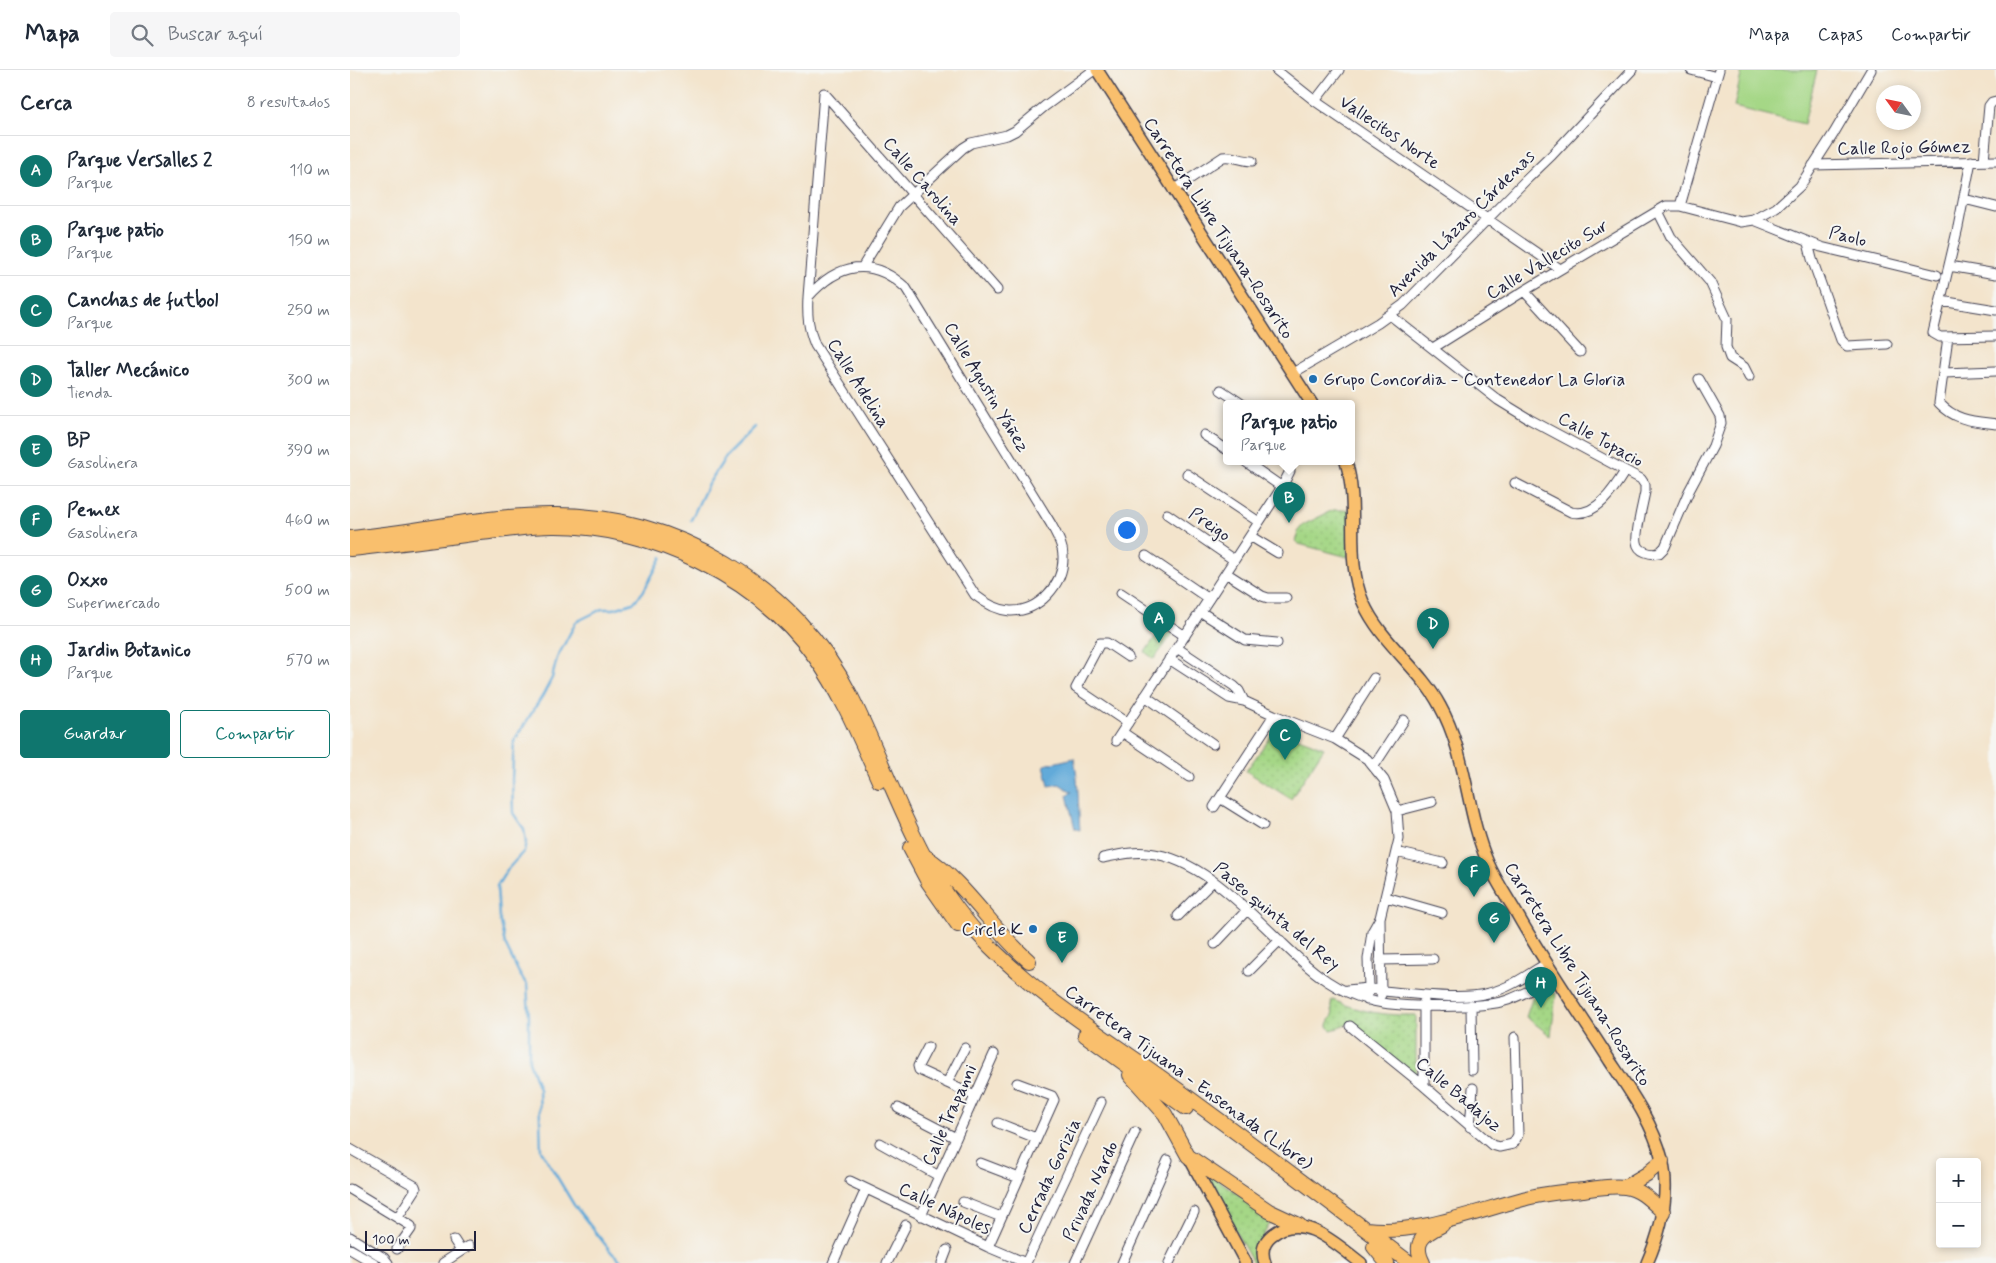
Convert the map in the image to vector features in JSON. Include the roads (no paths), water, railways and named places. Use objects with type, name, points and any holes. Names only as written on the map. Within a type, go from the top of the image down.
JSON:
[{"type":"highway","name":"Carretera Tijuana - Ensenada (Libre)","points":[[350,538],[506,517],[568,515],[601,518],[649,528],[696,546],[717,557],[781,602],[810,632],[825,652],[851,696],[924,855],[958,910],[975,932],[1015,971],[1068,1012],[1171,1085],[1410,1263]]},
{"type":"highway","name":"Carretera Tijuana - Ensenada (Libre)","points":[[350,549],[535,527],[586,527],[624,533],[660,544],[685,555],[752,595],[782,619],[816,657],[837,692],[920,868],[954,920],[978,948],[1010,980],[1395,1263]]},
{"type":"highway","points":[[924,855],[946,871],[1002,936],[1029,961]]},
{"type":"highway","points":[[1107,1051],[1166,1114],[1188,1156],[1269,1211],[1299,1225]]},
{"type":"highway","points":[[1625,1187],[1647,1174],[1662,1161]]},
{"type":"highway","points":[[1366,1229],[1397,1229],[1456,1218],[1531,1196],[1599,1188],[1625,1187],[1647,1197],[1663,1212]]},
{"type":"highway","points":[[1423,1263],[1418,1248],[1424,1236],[1429,1231],[1456,1218]]},
{"type":"highway","points":[[1374,1247],[1387,1263]]},
{"type":"main road","name":"Carretera Libre Tijuana-Rosarito","points":[[1096,70],[1309,400]]},
{"type":"main road","name":"Carretera Libre Tijuana-Rosarito","points":[[1347,465],[1350,474],[1354,571],[1364,604],[1379,629],[1412,667],[1440,706],[1454,741],[1478,835],[1488,863],[1522,925],[1637,1102],[1653,1133],[1664,1174],[1663,1212],[1658,1233],[1647,1263]]},
{"type":"main road","points":[[1188,1156],[1246,1263]]},
{"type":"main road","points":[[1265,1263],[1264,1246],[1269,1237],[1285,1227],[1299,1225],[1324,1236],[1361,1263]]},
{"type":"street","points":[[808,297],[817,287],[829,279],[863,266],[899,206],[963,148],[971,143],[1015,132],[1046,106],[1096,70]]},
{"type":"street","name":"Vallecitos Norte","points":[[1276,70],[1316,101],[1560,269]]},
{"type":"street","points":[[1316,101],[1339,70]]},
{"type":"street","name":"Avenida Lázaro Cárdenas","points":[[1293,374],[1390,315],[1425,284],[1632,70]]},
{"type":"street","points":[[1691,70],[1718,73],[1680,206],[1730,221],[1741,222],[1754,220],[1788,199],[1800,186],[1870,70]]},
{"type":"street","name":"Calle Carolina","points":[[824,93],[997,290]]},
{"type":"street","name":"Calle Adelina","points":[[824,93],[807,319],[815,345],[975,596],[985,603],[1010,611],[1038,603]]},
{"type":"street","points":[[1984,162],[1989,106],[1990,103],[1996,101]]},
{"type":"street","points":[[1173,190],[1223,157],[1232,157],[1242,162],[1252,162]]},
{"type":"street","points":[[1971,161],[1934,333],[1940,337],[1996,336]]},
{"type":"street","name":"Calle Rojo Gómez","points":[[1814,165],[1996,162]]},
{"type":"street","points":[[1964,200],[1996,207]]},
{"type":"street","name":"Calle Vallecito Sur","points":[[1433,348],[1666,206],[1680,206]]},
{"type":"street","points":[[1658,211],[1671,237],[1710,282],[1727,319],[1726,347],[1730,358],[1744,366],[1749,377]]},
{"type":"street","name":"Paolo","points":[[1754,220],[1778,228],[1808,243],[1937,275]]},
{"type":"street","points":[[1808,243],[1841,340],[1846,346],[1887,344]]},
{"type":"street","name":"Calle Agustin Yáñez","points":[[863,266],[888,274],[906,288],[1061,542],[1064,554],[1059,579],[1051,592],[1038,603]]},
{"type":"street","points":[[1949,266],[1996,274]]},
{"type":"street","points":[[1524,291],[1580,352]]},
{"type":"street","points":[[1941,301],[1996,310]]},
{"type":"street","name":"Calle Topacio","points":[[1390,315],[1498,400],[1529,419],[1641,479],[1645,485],[1637,543],[1639,548],[1645,552],[1659,553],[1668,543],[1721,423],[1720,416],[1699,379]]},
{"type":"street","points":[[1948,337],[1939,403],[1949,414],[1962,419],[1996,424]]},
{"type":"street","points":[[1944,373],[1996,371]]},
{"type":"street","points":[[1982,372],[1996,379]]},
{"type":"street","points":[[1221,390],[1236,400]]},
{"type":"street","points":[[1204,435],[1223,447]]},
{"type":"street","points":[[1250,465],[1282,487]]},
{"type":"street","points":[[1116,741],[1289,476],[1289,465]]},
{"type":"street","points":[[1515,483],[1578,514],[1595,506],[1608,495],[1625,471]]},
{"type":"street","points":[[1187,474],[1259,522]]},
{"type":"street","name":"Preigo","points":[[1167,514],[1234,560]]},
{"type":"street","points":[[1250,536],[1278,553]]},
{"type":"street","points":[[1146,556],[1209,599]]},
{"type":"street","points":[[1226,572],[1262,596],[1286,598]]},
{"type":"street","points":[[1121,593],[1185,636]]},
{"type":"street","points":[[1201,612],[1245,640],[1277,643]]},
{"type":"street","points":[[1128,657],[1107,642],[1100,643],[1076,688],[1128,723]]},
{"type":"street","points":[[1176,648],[1234,686],[1244,701]]},
{"type":"street","points":[[1169,659],[1229,698],[1244,701],[1274,716],[1300,724],[1355,750],[1374,766],[1390,791],[1397,811],[1399,825],[1396,852],[1386,897],[1380,918],[1372,932],[1368,959],[1369,988],[1367,1000]]},
{"type":"street","points":[[1335,739],[1374,678]]},
{"type":"street","points":[[1145,696],[1213,744]]},
{"type":"street","points":[[1214,807],[1274,716]]},
{"type":"street","points":[[1374,766],[1404,720]]},
{"type":"street","points":[[1122,732],[1189,777]]},
{"type":"street","points":[[1220,798],[1263,825]]},
{"type":"street","points":[[1397,811],[1432,802]]},
{"type":"street","name":"Paseo quinta del Rey","points":[[1103,858],[1135,852],[1160,855],[1192,868],[1213,881],[1248,909],[1327,981],[1367,1000],[1380,1003],[1424,1006],[1492,1003],[1507,1001],[1556,978]]},
{"type":"street","points":[[1396,852],[1443,863]]},
{"type":"street","points":[[1178,916],[1213,881]]},
{"type":"street","points":[[1386,897],[1442,912]]},
{"type":"street","points":[[1215,944],[1248,909]]},
{"type":"street","points":[[1380,918],[1382,932],[1380,960],[1382,991],[1380,1003]]},
{"type":"street","points":[[1249,971],[1280,940]]},
{"type":"street","points":[[1380,960],[1433,959]]},
{"type":"street","points":[[1344,990],[1369,988],[1382,991],[1424,994],[1466,996],[1488,994],[1504,988],[1547,963]]},
{"type":"street","points":[[1424,994],[1424,1086]]},
{"type":"street","points":[[1488,994],[1492,1003]]},
{"type":"street","points":[[1472,1005],[1472,1070]]},
{"type":"street","name":"Calle Badajoz","points":[[1350,1026],[1424,1086],[1492,1145],[1508,1146],[1516,1140],[1519,1130],[1515,1038]]},
{"type":"street","points":[[928,1047],[918,1069],[975,1096]]},
{"type":"street","points":[[947,1083],[965,1048]]},
{"type":"street","name":"Calle Trapanni","points":[[921,1216],[994,1054]]},
{"type":"street","points":[[988,1247],[1054,1097],[1017,1083]]},
{"type":"street","points":[[1470,1127],[1473,1088]]},
{"type":"street","name":"Cerrada Gorizia","points":[[1026,1263],[1101,1102]]},
{"type":"street","points":[[898,1108],[956,1138]]},
{"type":"street","points":[[998,1123],[1036,1138]]},
{"type":"street","name":"Privada Nardo","points":[[1075,1263],[1135,1132]]},
{"type":"street","points":[[880,1143],[939,1176]]},
{"type":"street","points":[[350,1149],[413,1184],[416,1188],[398,1217]]},
{"type":"street","points":[[1122,1263],[1168,1160]]},
{"type":"street","points":[[980,1163],[1019,1178]]},
{"type":"street","name":"Calle Nápoles","points":[[850,1181],[921,1216],[1026,1263]]},
{"type":"street","points":[[833,1263],[866,1189]]},
{"type":"street","points":[[351,1193],[410,1225],[411,1228],[397,1249]]},
{"type":"street","points":[[963,1202],[1001,1217]]},
{"type":"street","points":[[1169,1263],[1194,1212]]},
{"type":"street","points":[[887,1263],[906,1225]]},
{"type":"street","points":[[350,1238],[384,1261]]},
{"type":"street","points":[[442,1263],[465,1249],[454,1240]]},
{"type":"street","points":[[350,1249],[374,1263]]},
{"type":"street","points":[[942,1263],[948,1250]]},
{"type":"water","points":[[1074,758],[1078,785],[1080,830],[1075,829],[1067,795],[1072,792],[1059,784],[1049,786],[1044,765]]},
{"type":"waterway","points":[[691,520],[707,486],[727,455],[755,427]]},
{"type":"waterway","points":[[624,1263],[612,1253],[574,1205],[541,1150],[539,1089],[529,1061],[527,985],[505,944],[499,918],[497,886],[507,870],[524,851],[526,842],[524,829],[513,813],[514,741],[552,678],[557,658],[576,622],[602,609],[614,609],[633,603],[643,592],[662,557]]},
{"type":"place","name":"Grupo Concordia - Contenedor La Gloria","points":[[1313,379]]},
{"type":"place","name":"Parque patio","points":[[1289,523]]},
{"type":"place","name":"Parque Versalles 2","points":[[1159,643]]},
{"type":"place","name":"Taller Mecánico","points":[[1433,649]]},
{"type":"place","name":"Canchas de futbol","points":[[1285,760]]},
{"type":"place","name":"Pemex","points":[[1474,897]]},
{"type":"place","name":"Circle K","points":[[1033,929]]},
{"type":"place","name":"Oxxo","points":[[1494,943]]},
{"type":"place","name":"BP","points":[[1062,963]]},
{"type":"place","name":"Jardin Botanico","points":[[1541,1008]]}]
